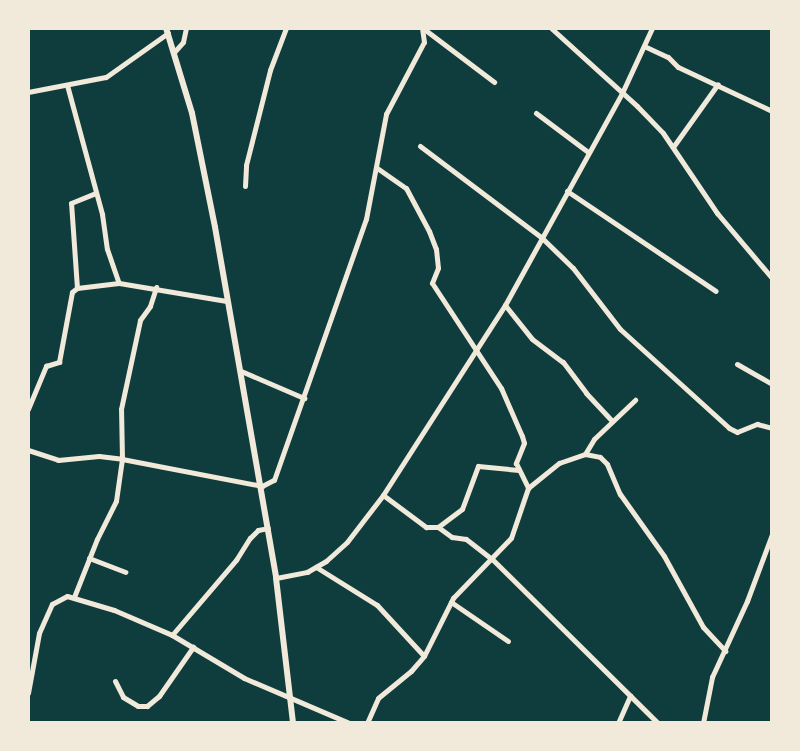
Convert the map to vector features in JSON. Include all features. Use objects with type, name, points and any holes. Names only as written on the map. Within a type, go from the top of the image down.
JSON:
[{"type":"street","points":[[175,51],[183,42],[186,28]]},
{"type":"street","points":[[245,186],[246,165],[270,70],[286,28]]},
{"type":"street","points":[[422,28],[494,82]]},
{"type":"street","points":[[28,450],[58,460],[99,456],[122,459],[262,486],[274,480],[366,219],[386,114],[424,42],[426,35],[422,28]]},
{"type":"street","points":[[551,28],[622,93],[673,147],[717,213],[772,278]]},
{"type":"street","points":[[276,578],[316,568],[347,542],[383,495],[505,305],[622,93],[652,28]]},
{"type":"street","points":[[28,92],[111,75],[167,30],[192,113],[262,486],[293,723]]},
{"type":"street","points":[[644,46],[665,55],[678,66],[772,111]]},
{"type":"street","points":[[673,147],[718,84]]},
{"type":"street","points":[[67,85],[96,193],[107,249],[119,282]]},
{"type":"street","points":[[536,113],[588,152]]},
{"type":"street","points":[[420,146],[542,238],[573,268],[620,329],[729,428],[737,432],[757,424],[772,428]]},
{"type":"street","points":[[377,167],[387,177],[400,182],[413,198],[436,249],[438,268],[432,283],[478,349],[501,388],[524,443],[516,463],[528,488]]},
{"type":"street","points":[[567,191],[716,291]]},
{"type":"street","points":[[77,288],[71,203],[96,193]]},
{"type":"street","points":[[28,409],[46,366],[59,362],[72,292],[77,288],[119,282],[227,301]]},
{"type":"street","points":[[74,597],[116,502],[122,459],[121,409],[140,320],[150,306],[156,287]]},
{"type":"street","points":[[505,305],[532,339],[563,362],[586,393],[612,421]]},
{"type":"street","points":[[737,364],[772,384]]},
{"type":"street","points":[[241,371],[304,398]]},
{"type":"street","points":[[585,454],[594,439],[635,400]]},
{"type":"street","points":[[367,723],[378,698],[424,656],[451,603],[515,530],[528,488],[559,463],[585,454],[600,457],[607,464],[620,494],[664,556],[703,627],[724,651]]},
{"type":"street","points":[[438,527],[461,509],[478,466],[519,470]]},
{"type":"street","points":[[383,495],[426,527],[438,527],[452,537],[466,539],[492,559],[658,723]]},
{"type":"street","points":[[172,635],[236,560],[250,538],[258,530],[268,528]]},
{"type":"street","points":[[703,723],[712,677],[772,534]]},
{"type":"street","points":[[89,558],[125,572]]},
{"type":"street","points":[[316,568],[377,605],[424,656]]},
{"type":"street","points":[[28,693],[39,633],[52,604],[66,596],[172,635],[244,678],[348,723]]},
{"type":"street","points":[[451,603],[508,641]]},
{"type":"street","points":[[115,681],[123,697],[138,706],[147,706],[159,696],[193,647]]},
{"type":"street","points":[[618,723],[630,696]]}]
